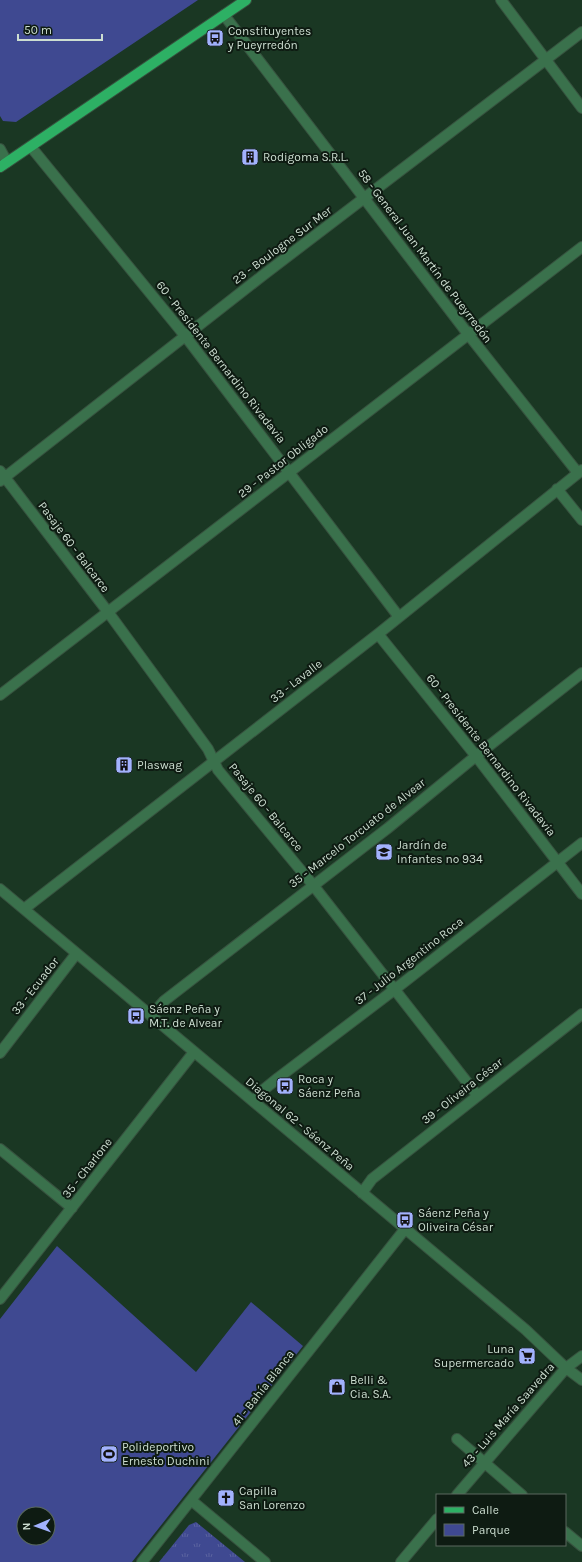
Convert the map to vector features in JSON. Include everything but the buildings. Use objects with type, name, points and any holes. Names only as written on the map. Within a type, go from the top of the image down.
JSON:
[{"type":"main road","points":[[4,165],[246,0]]},
{"type":"street","points":[[501,0],[582,108]]},
{"type":"street","name":"58 - General Juan Martín de Pueyrredón","points":[[224,15],[468,334],[580,471]]},
{"type":"street","name":"23 - Boulogne Sur Mer","points":[[2,476],[186,337],[262,276],[582,32]]},
{"type":"street","name":"60 - Presidente Bernardino Rivadavia","points":[[31,147],[186,337],[399,617]]},
{"type":"street","points":[[0,149],[4,165]]},
{"type":"street","name":"29 - Pastor Obligado","points":[[0,695],[582,247]]},
{"type":"street","name":"33 - Lavalle","points":[[24,909],[378,634],[580,471]]},
{"type":"street","name":"Pasaje 60 - Balcarce","points":[[2,476],[108,612],[208,749],[218,770],[313,885],[478,1095]]},
{"type":"street","points":[[557,489],[582,520]]},
{"type":"street","name":"60 - Presidente Bernardino Rivadavia","points":[[378,634],[476,756],[582,894]]},
{"type":"street","name":"35 - Marcelo Torcuato de Alvear","points":[[151,1016],[164,1001],[388,828],[476,756],[582,673]]},
{"type":"street","name":"37 - Julio Argentino Roca","points":[[254,1101],[272,1082],[394,990],[582,843]]},
{"type":"street","name":"Diagonal 62 - Sáenz Peña","points":[[0,889],[526,1330],[566,1368],[582,1380]]},
{"type":"street","name":"33 - Ecuador","points":[[0,1053],[76,954]]},
{"type":"street","name":"39 - Oliveira César","points":[[362,1193],[372,1179],[582,1014]]},
{"type":"street","name":"35 - Charlone","points":[[0,1299],[194,1052]]},
{"type":"street","points":[[0,1149],[72,1208]]},
{"type":"street","name":"41 - Bahía Blanca","points":[[142,1562],[404,1229]]},
{"type":"street","name":"43 - Luis María Saavedra","points":[[458,1494],[566,1368],[582,1356]]},
{"type":"street","points":[[457,1439],[521,1494]]},
{"type":"street","points":[[191,1500],[265,1562]]},
{"type":"street","points":[[401,1562],[436,1520]]},
{"type":"street","points":[[566,1533],[582,1546]]},
{"type":"green space","points":[[0,0],[198,0],[16,122],[3,121],[0,116]]},
{"type":"green space","name":"Polideportivo Ernesto Duchini","points":[[57,1246],[196,1372],[251,1302],[303,1346],[132,1562],[0,1562],[0,1319]]},
{"type":"green space","points":[[196,1522],[245,1562],[159,1562],[189,1525]]},
{"type":"place","name":"Constituyentes y Pueyrredón","points":[[215,38]]},
{"type":"place","name":"Rodigoma S.R.L.","points":[[250,157]]},
{"type":"place","name":"Plaswag","points":[[124,765]]},
{"type":"place","name":"Jardín de Infantes nº 934","points":[[384,852]]},
{"type":"place","name":"Sáenz Peña y M.T. de Alvear","points":[[136,1016]]},
{"type":"place","name":"Roca y Sáenz Peña","points":[[285,1086]]},
{"type":"place","name":"Sáenz Peña y Oliveira César","points":[[405,1220]]},
{"type":"place","name":"Luna Supermercado","points":[[527,1356]]},
{"type":"place","name":"Belli & Cia. S.A.","points":[[337,1387]]},
{"type":"place","name":"Polideportivo Ernesto Duchini","points":[[109,1454]]},
{"type":"place","name":"Capilla San Lorenzo","points":[[226,1498]]}]
